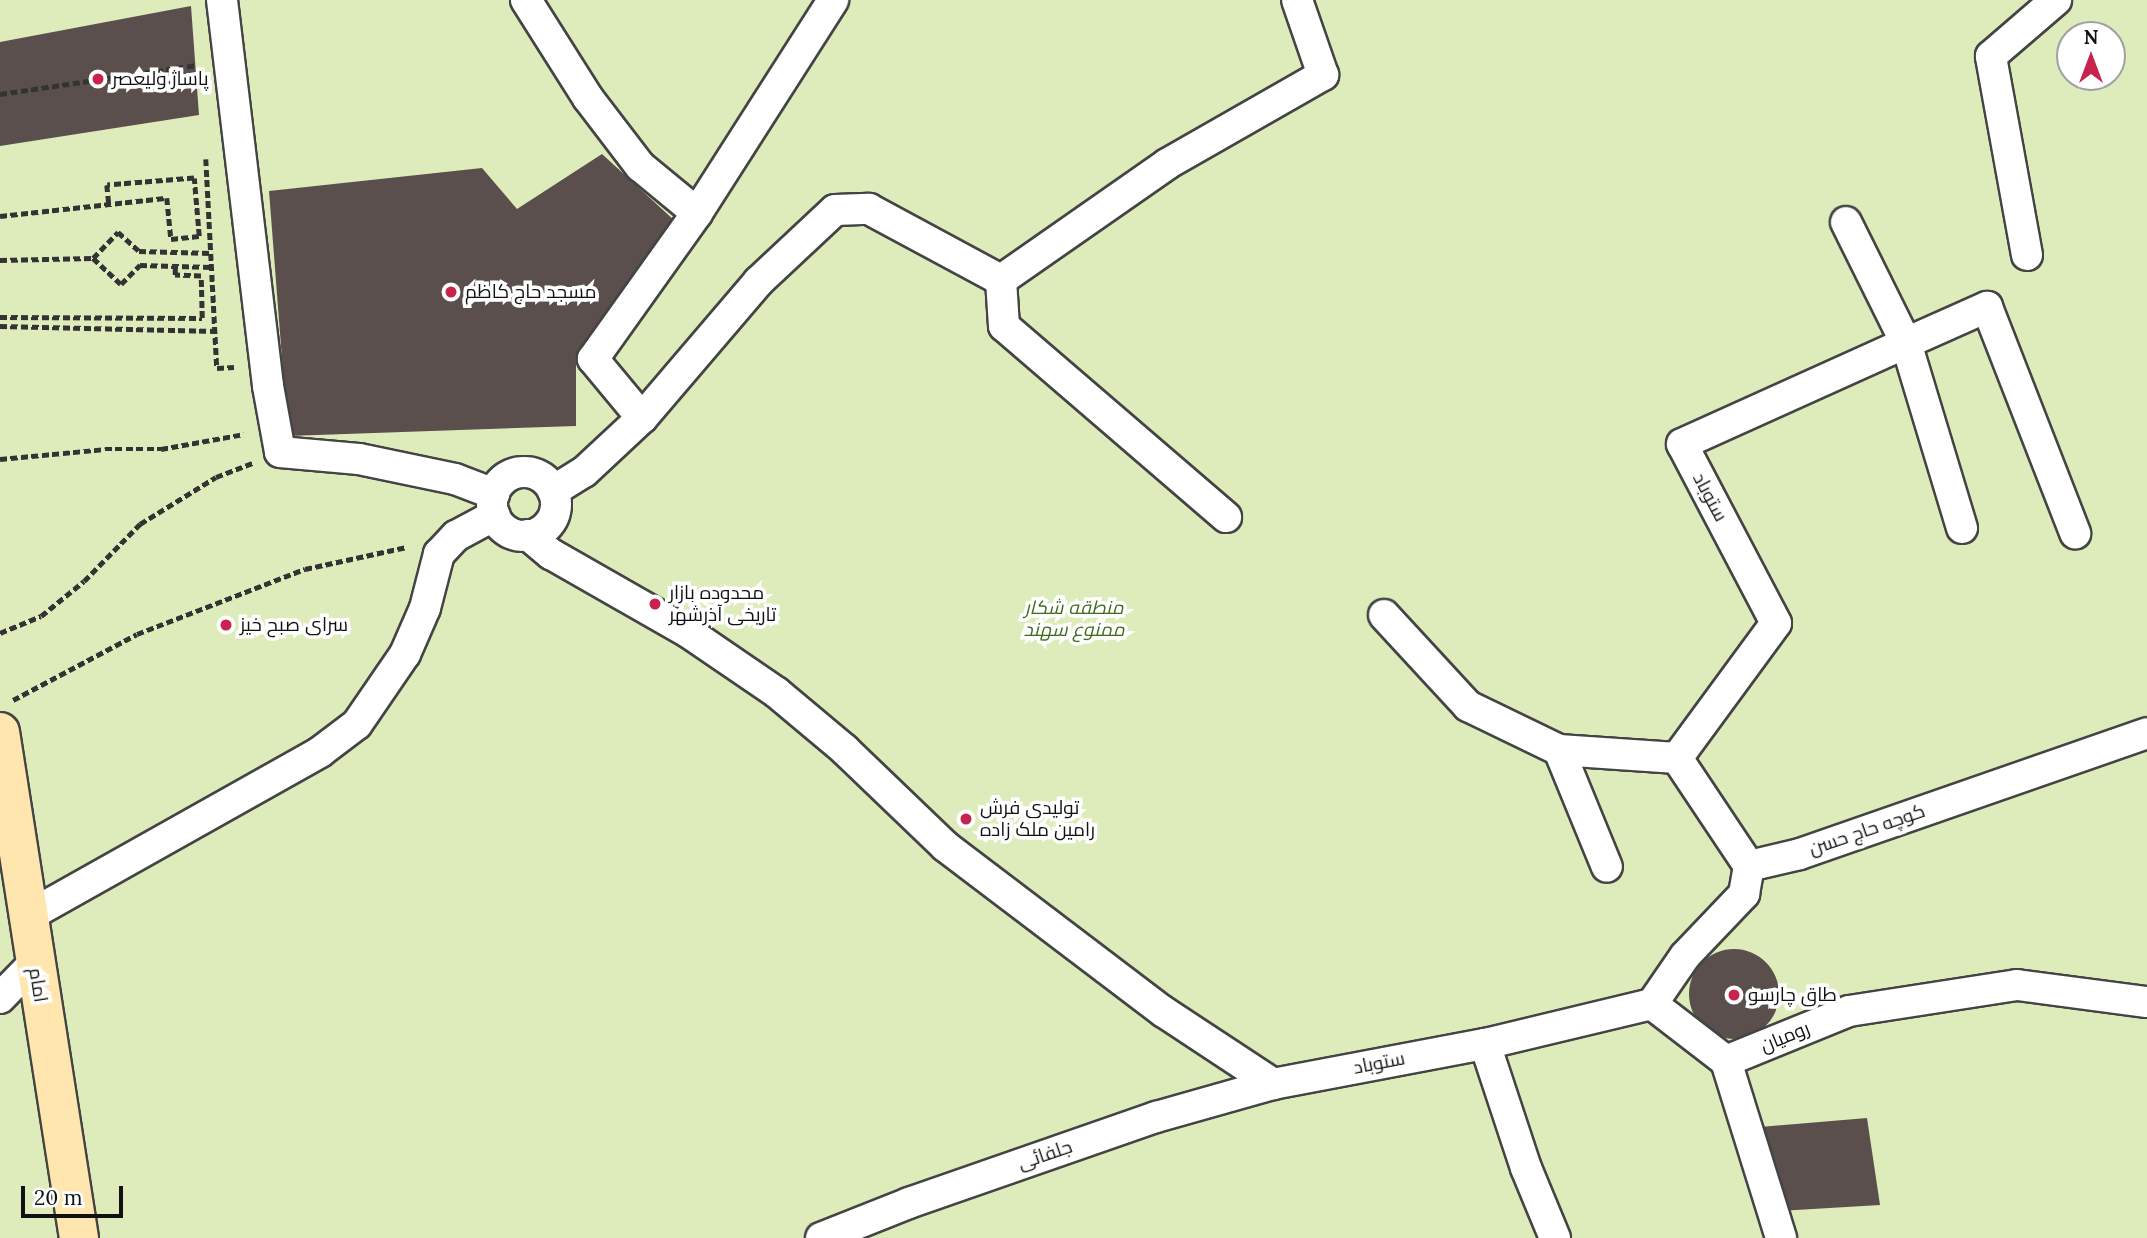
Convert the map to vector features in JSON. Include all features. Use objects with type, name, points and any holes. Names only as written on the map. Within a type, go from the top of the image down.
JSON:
[{"type":"main road","name":"امام","points":[[5,717],[34,963],[79,1238]]},
{"type":"street","points":[[222,0],[215,62],[278,442],[455,480],[494,504],[508,531],[528,535],[551,554],[688,632],[776,692],[845,750],[945,846],[1153,1004],[1273,1084]]},
{"type":"street","points":[[526,0],[588,98],[640,166],[697,213]]},
{"type":"street","points":[[642,418],[593,359],[697,213],[833,0]]},
{"type":"street","points":[[1001,280],[1167,164],[1323,75],[1297,0]]},
{"type":"street","points":[[2027,256],[1991,56],[2056,0]]},
{"type":"street","points":[[553,491],[584,472],[642,418],[758,282],[835,210],[869,209],[1001,280]]},
{"type":"street","points":[[1846,222],[1906,343],[1962,528]]},
{"type":"street","points":[[1001,280],[1004,326],[1226,517]]},
{"type":"street","points":[[1906,343],[1987,307],[2074,533]]},
{"type":"street","name":"ستوباد","points":[[1676,758],[1776,623],[1682,444],[1906,343]]},
{"type":"street","points":[[30,915],[269,782],[357,724],[405,653],[425,608],[439,554],[494,504],[507,477],[527,472],[547,481],[553,491],[553,518],[528,535]]},
{"type":"street","points":[[1384,615],[1468,706],[1559,750],[1676,758],[1749,866],[1744,894],[1685,956],[1651,1004],[1485,1044],[1526,1168],[1555,1238]]},
{"type":"street","name":"کوچه حاج حسن","points":[[1749,866],[1800,854],[2147,733]]},
{"type":"street","points":[[1559,750],[1607,867]]},
{"type":"street","points":[[0,998],[34,963]]},
{"type":"street","name":"رومیان","points":[[1726,1061],[1849,1011],[2017,985],[2147,1002]]},
{"type":"street","points":[[1651,1004],[1726,1061],[1781,1238]]},
{"type":"street","name":"ستوباد","points":[[1273,1084],[1485,1044]]},
{"type":"street","name":"جلفائی","points":[[821,1238],[909,1203],[1156,1117],[1273,1084]]},
{"type":"path","points":[[202,78],[215,62]]},
{"type":"path","points":[[0,94],[215,62]]},
{"type":"path","points":[[0,326],[216,331],[205,145]]},
{"type":"path","points":[[0,216],[167,198],[171,239],[199,236],[194,178],[107,185],[109,204]]},
{"type":"path","points":[[93,258],[118,232],[139,251],[211,253]]},
{"type":"path","points":[[0,260],[93,258],[121,284],[140,265],[212,267]]},
{"type":"path","points":[[0,317],[202,318],[201,276],[175,275],[174,266]]},
{"type":"path","points":[[0,459],[105,449],[161,449],[222,436],[278,442]]},
{"type":"path","points":[[0,633],[41,617],[85,581],[140,524],[278,442]]},
{"type":"path","points":[[5,717],[137,634],[305,569],[456,536]]},
{"type":"green space","name":"منطقه شکار ممنوع سهند","points":[[0,0],[2147,0],[2147,1238],[0,1238]]},
{"type":"building","name":"پاساژ ولیعصر","points":[[191,6],[199,115],[0,146],[0,42]]},
{"type":"building","name":"مسجد حاج کاظم","points":[[602,154],[675,221],[576,363],[576,426],[288,436],[269,191],[482,168],[517,209]]},
{"type":"building","name":"طاق چارسو","points":[[1734,949],[1751,952],[1766,962],[1776,977],[1779,994],[1776,1011],[1766,1026],[1751,1036],[1734,1039],[1717,1036],[1702,1026],[1692,1011],[1689,994],[1692,977],[1702,962],[1717,952]]},
{"type":"building","points":[[1867,1118],[1880,1205],[1779,1211],[1760,1127]]},
{"type":"place","name":"پاساژ ولیعصر","points":[[98,79]]},
{"type":"place","name":"مسجد حاج کاظم","points":[[451,292]]},
{"type":"place","name":"محدوده بازار تاریخی آذرشهر","points":[[655,604]]},
{"type":"place","name":"سرای صبح خیز","points":[[226,625]]},
{"type":"place","name":"تولیدی فرش رامین ملک زاده","points":[[966,819]]},
{"type":"place","name":"طاق چارسو","points":[[1734,995]]}]
